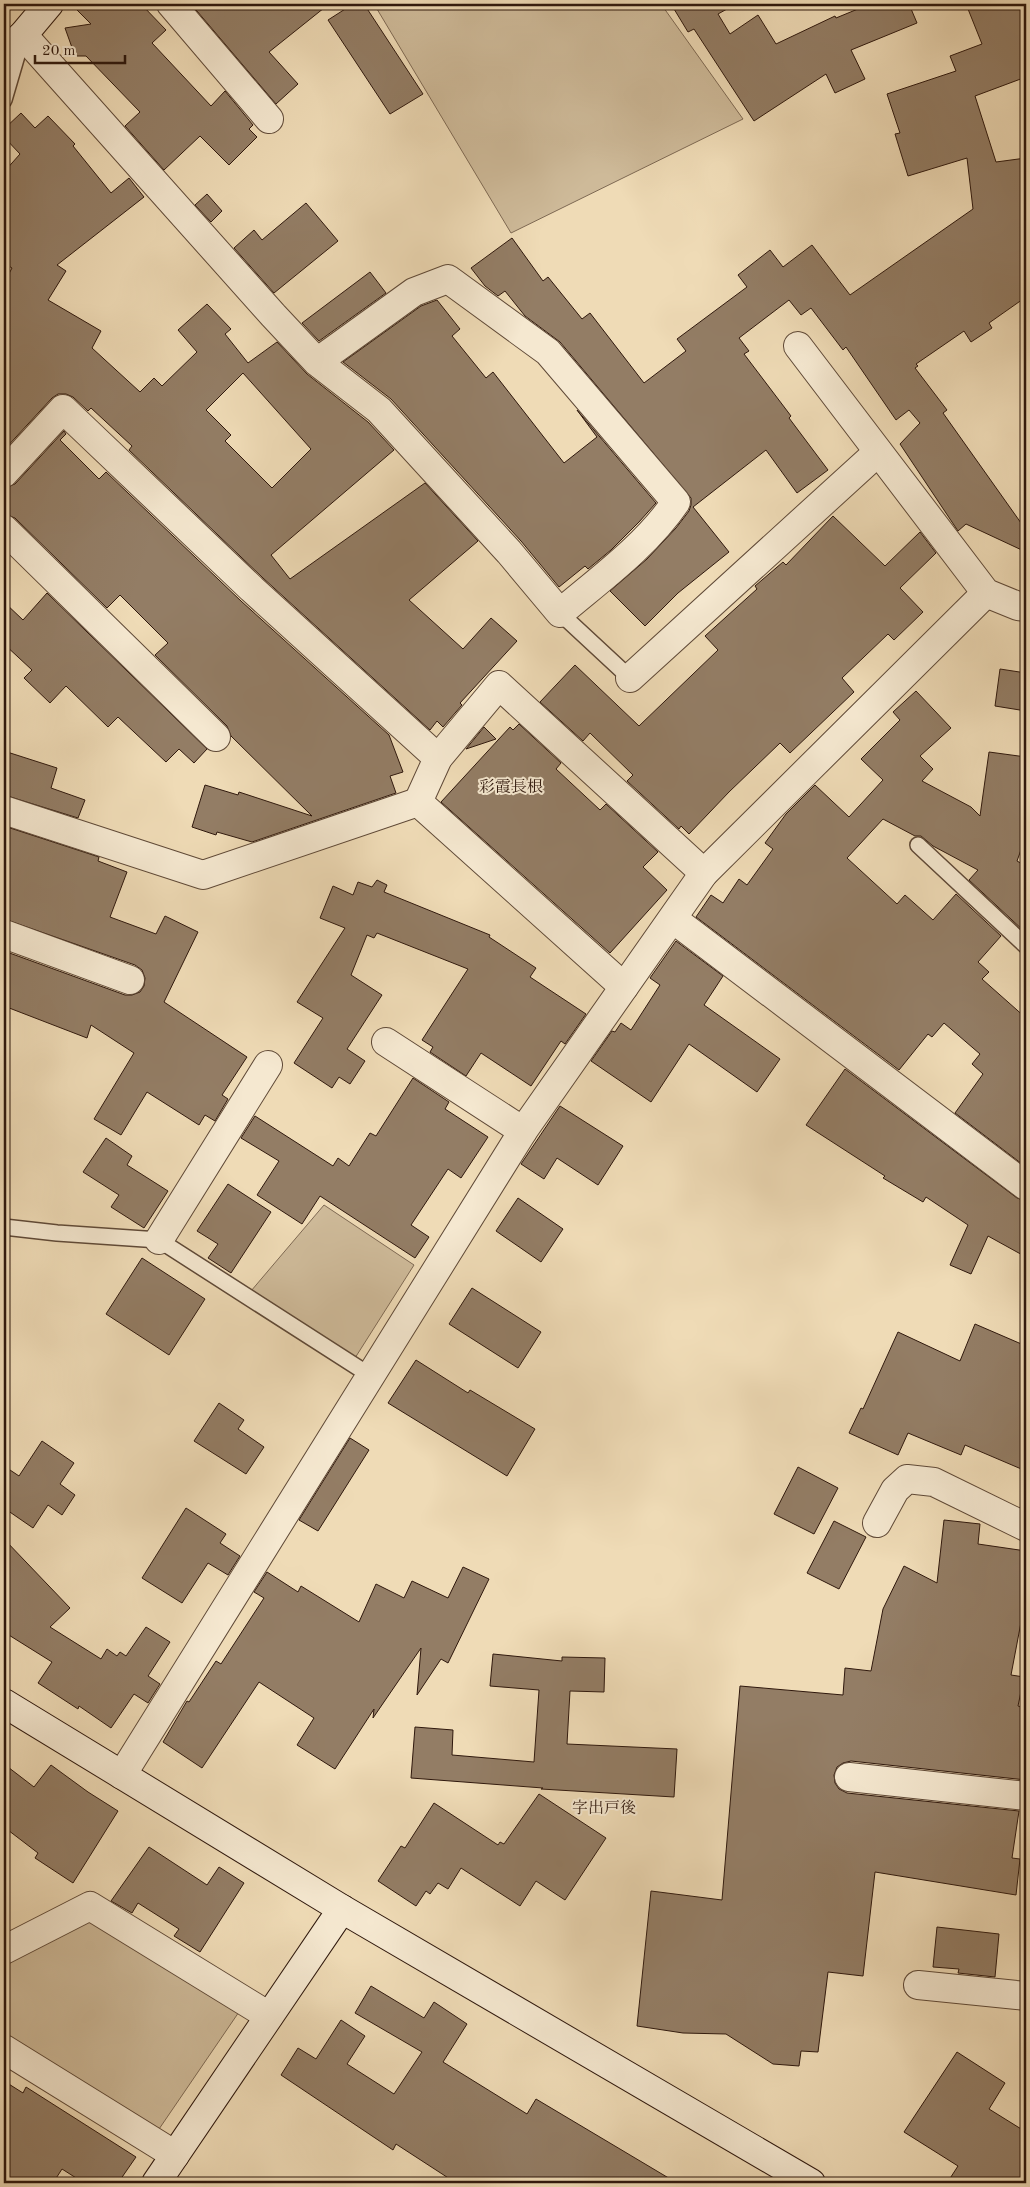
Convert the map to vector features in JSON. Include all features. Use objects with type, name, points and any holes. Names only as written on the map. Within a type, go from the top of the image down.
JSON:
[{"type":"street","points":[[50,4],[14,43],[317,362],[379,410],[509,552],[560,613],[639,545],[667,516],[676,502],[548,352],[448,279],[414,292],[317,362]]},
{"type":"street","points":[[171,4],[269,119]]},
{"type":"street","points":[[798,346],[986,593],[1018,606],[1026,607]]},
{"type":"street","points":[[4,473],[63,410],[252,590],[438,758]]},
{"type":"street","points":[[630,678],[878,452]]},
{"type":"street","points":[[4,528],[216,737]]},
{"type":"street","points":[[122,1775],[523,1131],[704,873],[986,593]]},
{"type":"street","points":[[4,810],[203,875],[418,802],[438,758],[499,685],[704,873]]},
{"type":"street","points":[[418,802],[624,987]]},
{"type":"street","points":[[673,919],[1026,1186]]},
{"type":"street","points":[[4,934],[130,980]]},
{"type":"street","points":[[386,1042],[523,1131]]},
{"type":"street","points":[[159,1240],[268,1065]]},
{"type":"street","points":[[877,1523],[895,1490],[907,1479],[934,1482],[1026,1527]]},
{"type":"street","points":[[4,1703],[783,2176],[810,2183]]},
{"type":"street","points":[[849,1777],[1026,1796]]},
{"type":"street","points":[[4,1950],[90,1906],[269,2016]]},
{"type":"street","points":[[156,2183],[342,1909]]},
{"type":"street","points":[[918,1985],[1026,1996]]},
{"type":"street","points":[[4,2049],[176,2155]]},
{"type":"lane","points":[[4,100],[14,43]]},
{"type":"lane","points":[[560,613],[630,678]]},
{"type":"lane","points":[[918,846],[1026,946]]},
{"type":"lane","points":[[4,1227],[57,1233],[159,1240],[370,1376]]},
{"type":"shaded area","points":[[374,4],[661,4],[743,119],[511,233]]},
{"type":"shaded area","points":[[324,1205],[414,1265],[355,1358],[251,1291]]},
{"type":"shaded area","points":[[90,1914],[241,2009],[157,2132],[4,2041],[4,1959]]},
{"type":"building","points":[[71,4],[141,4],[166,30],[152,43],[211,106],[225,91],[253,125],[249,129],[257,137],[229,165],[200,136],[164,170],[125,126],[140,112],[86,56],[75,56],[65,28],[91,24]]},
{"type":"building","points":[[191,4],[329,4],[269,52],[298,84],[276,104]]},
{"type":"building","points":[[353,4],[364,4],[423,94],[390,114],[328,20]]},
{"type":"building","points":[[671,4],[736,4],[718,14],[730,34],[758,15],[776,44],[835,16],[836,18],[870,4],[909,4],[917,23],[851,50],[865,79],[835,93],[826,74],[754,121],[694,29],[688,32]]},
{"type":"building","points":[[966,4],[1026,4],[1026,77],[975,96],[996,162],[1026,158],[1026,297],[989,323],[992,328],[971,342],[964,331],[916,364],[918,366],[915,368],[947,410],[943,413],[1026,530],[1026,552],[966,524],[958,531],[900,444],[920,423],[909,410],[896,420],[846,347],[843,350],[811,308],[801,315],[789,300],[739,338],[749,351],[744,354],[791,416],[789,418],[828,470],[797,493],[766,450],[693,507],[729,552],[678,593],[645,626],[610,591],[647,559],[676,528],[689,511],[691,498],[560,342],[525,316],[505,291],[498,296],[485,286],[471,268],[512,238],[543,281],[548,277],[582,319],[590,313],[644,383],[686,351],[677,339],[747,287],[738,275],[770,250],[783,267],[812,245],[850,295],[973,209],[967,158],[908,176],[895,134],[900,133],[887,94],[956,71],[950,56],[982,44]]},
{"type":"building","points":[[21,113],[35,128],[48,116],[75,144],[73,146],[111,193],[129,178],[144,197],[57,265],[66,271],[48,300],[101,331],[92,348],[140,392],[154,378],[162,386],[197,352],[178,330],[207,304],[231,329],[225,334],[248,363],[277,342],[307,374],[368,422],[394,450],[271,555],[290,579],[425,483],[478,541],[409,600],[463,649],[491,618],[517,641],[460,703],[462,705],[443,727],[437,721],[430,730],[263,578],[129,450],[132,446],[91,408],[88,411],[73,397],[66,394],[58,394],[52,398],[4,450],[4,283],[12,268],[4,263],[4,172],[20,154],[4,137],[4,129]],"holes":[[[243,373],[311,449],[272,488],[225,441],[231,435],[206,410]]]},
{"type":"building","points":[[207,194],[222,211],[211,222],[195,205]]},
{"type":"building","points":[[306,203],[338,241],[274,293],[234,248],[254,230],[262,240]]},
{"type":"building","points":[[370,272],[386,293],[319,341],[302,323]]},
{"type":"building","points":[[437,300],[460,329],[452,336],[486,378],[493,372],[564,463],[597,437],[577,410],[656,503],[611,550],[588,569],[585,566],[559,587],[521,541],[391,399],[343,362],[421,306]]},
{"type":"building","points":[[64,431],[66,434],[60,440],[99,479],[106,472],[241,601],[389,735],[403,772],[390,776],[396,793],[252,842],[217,832],[216,835],[192,827],[205,785],[238,795],[239,792],[312,816],[231,736],[227,726],[155,655],[168,643],[120,595],[107,608],[15,518],[4,514],[4,488],[15,484]]},
{"type":"building","points":[[833,516],[885,566],[920,532],[936,553],[900,588],[923,612],[894,640],[888,634],[842,678],[854,692],[790,753],[780,743],[689,834],[681,826],[679,829],[627,781],[633,775],[590,733],[583,741],[540,702],[575,665],[639,726],[718,650],[705,636],[757,589],[755,586],[783,562],[786,565]]},
{"type":"building","points":[[47,593],[207,749],[194,763],[179,749],[166,762],[118,717],[108,727],[66,686],[50,703],[24,678],[32,670],[4,644],[4,602],[23,620]]},
{"type":"building","points":[[1000,669],[1026,673],[1026,711],[995,706]]},
{"type":"building","points":[[916,691],[951,728],[920,756],[933,769],[922,781],[971,807],[980,816],[989,752],[1026,757],[1026,836],[1017,861],[1026,866],[1026,933],[969,880],[978,870],[933,846],[921,836],[915,836],[883,819],[847,858],[897,904],[905,895],[933,920],[956,894],[1001,936],[978,962],[989,972],[982,979],[1026,1018],[1026,1167],[955,1113],[983,1074],[972,1064],[980,1054],[944,1023],[932,1037],[928,1034],[899,1070],[696,917],[711,895],[723,903],[739,879],[747,885],[773,849],[765,843],[786,814],[815,785],[849,817],[883,780],[861,759],[900,720],[893,712]]},
{"type":"building","points":[[519,724],[561,763],[556,769],[600,810],[606,804],[658,852],[643,867],[667,890],[610,953],[441,802],[510,727],[513,730]]},
{"type":"building","points":[[484,727],[496,739],[466,749]]},
{"type":"building","points":[[4,751],[57,768],[51,788],[85,800],[78,818],[4,795]]},
{"type":"building","points":[[4,826],[99,857],[98,861],[127,872],[110,917],[156,934],[165,916],[198,932],[164,1002],[247,1057],[222,1095],[228,1099],[215,1121],[205,1115],[199,1125],[147,1092],[121,1135],[94,1119],[134,1053],[91,1025],[87,1038],[4,1006],[4,951],[125,995],[140,992],[144,986],[145,978],[142,970],[135,965],[4,919]]},
{"type":"building","points":[[377,880],[387,885],[384,892],[490,935],[489,937],[536,968],[530,977],[586,1014],[565,1044],[561,1041],[531,1086],[481,1053],[466,1076],[430,1052],[433,1047],[422,1040],[468,969],[377,933],[374,938],[367,935],[351,975],[382,995],[347,1049],[365,1061],[350,1084],[339,1077],[332,1088],[294,1063],[323,1018],[297,1002],[345,928],[320,918],[333,886],[353,895],[358,882],[372,887]]},
{"type":"building","points":[[676,941],[723,976],[704,1005],[780,1059],[757,1092],[689,1044],[651,1102],[591,1061],[612,1031],[615,1032],[621,1023],[631,1030],[660,985],[650,978]]},
{"type":"building","points":[[845,1069],[1017,1198],[1026,1201],[1026,1257],[988,1236],[971,1274],[950,1265],[968,1225],[926,1197],[923,1202],[883,1178],[885,1176],[806,1125]]},
{"type":"building","points":[[413,1078],[449,1102],[445,1109],[488,1137],[461,1178],[448,1169],[411,1225],[429,1237],[415,1258],[320,1196],[302,1224],[257,1195],[279,1161],[241,1138],[255,1116],[333,1166],[338,1158],[349,1166],[370,1133],[376,1136]]},
{"type":"building","points":[[560,1106],[623,1146],[598,1185],[557,1158],[544,1179],[521,1164]]},
{"type":"building","points":[[106,1138],[132,1156],[127,1165],[168,1191],[144,1228],[111,1207],[119,1195],[83,1172]]},
{"type":"building","points":[[228,1184],[271,1212],[231,1273],[208,1258],[218,1244],[197,1231]]},
{"type":"building","points":[[518,1198],[563,1229],[541,1262],[496,1231]]},
{"type":"building","points":[[142,1258],[205,1299],[169,1355],[106,1314]]},
{"type":"building","points":[[472,1288],[541,1332],[518,1368],[449,1324]]},
{"type":"building","points":[[975,1324],[1026,1346],[1026,1471],[965,1445],[961,1455],[908,1433],[898,1455],[849,1433],[861,1408],[863,1409],[898,1332],[960,1361]]},
{"type":"building","points":[[416,1360],[468,1393],[470,1390],[535,1429],[507,1476],[388,1403]]},
{"type":"building","points":[[219,1403],[244,1420],[238,1429],[264,1447],[246,1474],[194,1441]]},
{"type":"building","points":[[350,1438],[369,1450],[318,1531],[299,1520]]},
{"type":"building","points":[[42,1441],[74,1463],[60,1484],[75,1495],[62,1515],[48,1505],[33,1528],[4,1508],[4,1466],[19,1476]]},
{"type":"building","points":[[798,1467],[838,1488],[814,1534],[774,1514]]},
{"type":"building","points":[[186,1508],[226,1534],[220,1543],[240,1556],[228,1575],[208,1563],[182,1603],[142,1578]]},
{"type":"building","points":[[944,1520],[980,1524],[978,1544],[1026,1551],[1026,1596],[1011,1675],[1024,1677],[1018,1706],[1026,1708],[1026,1780],[851,1761],[837,1767],[834,1775],[835,1783],[839,1789],[847,1793],[1019,1811],[1012,1858],[1020,1859],[1016,1895],[875,1872],[863,1976],[828,1972],[818,2052],[801,2051],[799,2066],[773,2064],[726,2034],[683,2033],[637,2026],[651,1891],[722,1900],[740,1686],[843,1695],[845,1668],[871,1671],[883,1609],[904,1566],[937,1583]]},
{"type":"building","points":[[834,1521],[866,1537],[839,1589],[807,1573]]},
{"type":"building","points":[[4,1539],[70,1608],[50,1627],[101,1659],[107,1649],[117,1656],[120,1652],[126,1656],[146,1627],[170,1642],[148,1676],[160,1684],[148,1703],[134,1694],[111,1728],[79,1706],[78,1709],[38,1683],[52,1662],[4,1632]]},
{"type":"building","points":[[463,1567],[489,1579],[448,1663],[441,1659],[417,1695],[421,1648],[373,1718],[374,1709],[335,1769],[297,1745],[314,1718],[259,1682],[202,1768],[163,1742],[187,1701],[189,1702],[216,1661],[221,1664],[264,1598],[254,1592],[267,1572],[298,1592],[301,1586],[359,1622],[376,1584],[404,1598],[412,1581],[448,1598]]},
{"type":"building","points":[[493,1654],[562,1661],[562,1657],[605,1658],[604,1692],[570,1691],[567,1744],[677,1749],[674,1797],[541,1789],[543,1788],[411,1778],[415,1727],[453,1730],[452,1755],[534,1762],[539,1690],[490,1686]]},
{"type":"building","points":[[4,1764],[34,1787],[51,1765],[118,1811],[73,1883],[35,1858],[38,1853],[4,1827]]},
{"type":"building","points":[[539,1794],[606,1838],[565,1900],[536,1881],[520,1906],[461,1868],[448,1889],[438,1883],[430,1894],[426,1891],[416,1906],[378,1881],[401,1846],[405,1848],[434,1803],[498,1845],[500,1842],[504,1844]]},
{"type":"building","points":[[149,1847],[207,1885],[219,1867],[244,1883],[200,1952],[174,1936],[179,1929],[138,1903],[132,1913],[111,1901]]},
{"type":"building","points":[[937,1927],[999,1934],[995,1977],[958,1973],[959,1969],[933,1967]]},
{"type":"building","points":[[371,1986],[424,2018],[434,2002],[467,2024],[443,2062],[527,2114],[536,2099],[677,2183],[456,2183],[396,2144],[393,2150],[281,2075],[298,2048],[316,2059],[341,2020],[365,2036],[347,2064],[394,2094],[422,2052],[355,2013]]},
{"type":"building","points":[[957,2052],[1005,2083],[989,2109],[1026,2132],[1026,2183],[947,2183],[958,2166],[904,2132]]},
{"type":"building","points":[[4,2081],[23,2093],[26,2087],[136,2157],[118,2183],[84,2183],[62,2169],[53,2183],[4,2183]]},
{"type":"district","name":"彩霞長根","points":[[511,788]]},
{"type":"district","name":"字出戸後","points":[[604,1809]]}]
